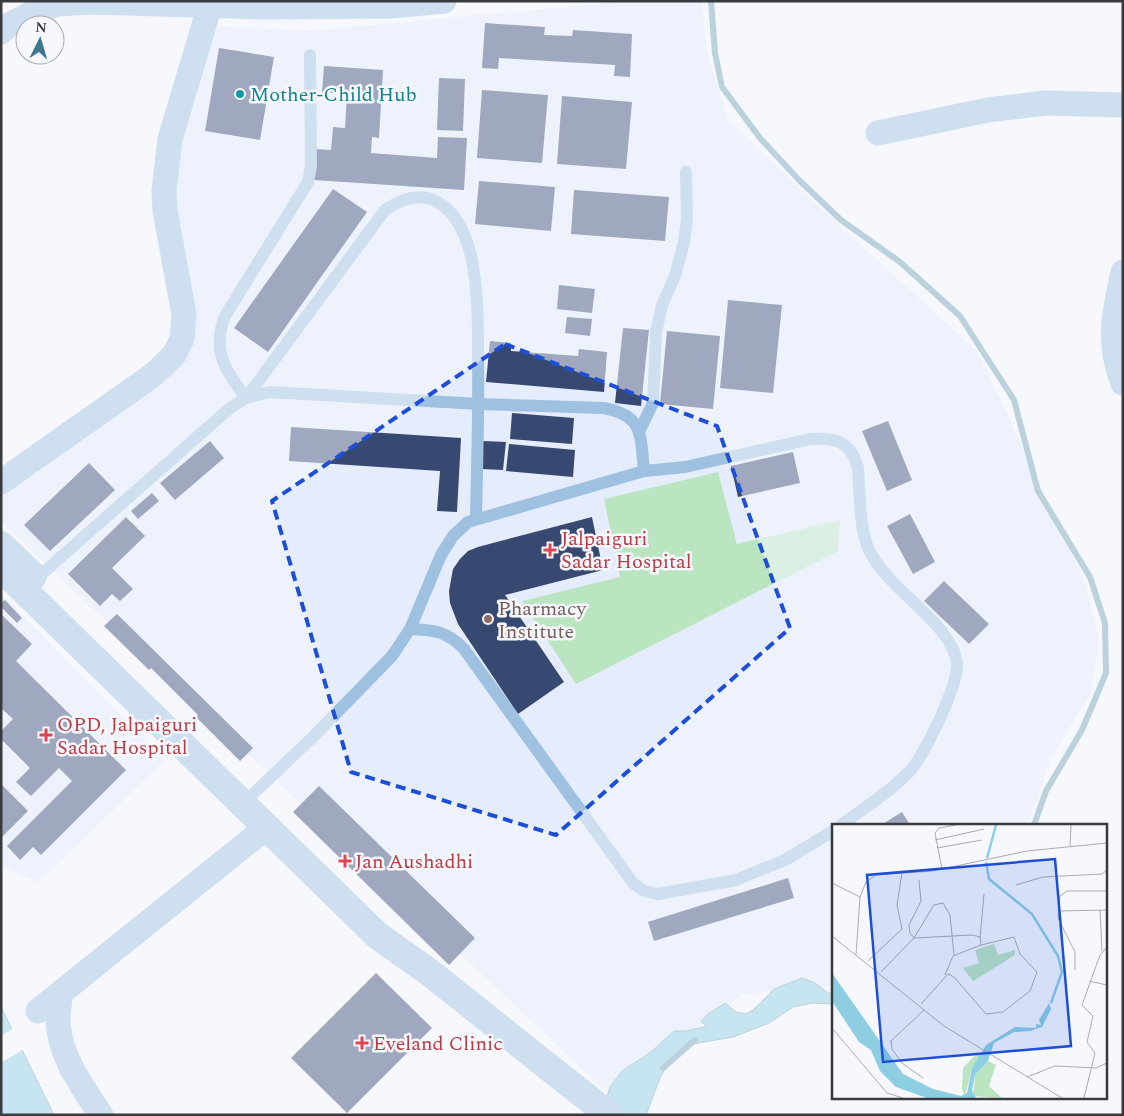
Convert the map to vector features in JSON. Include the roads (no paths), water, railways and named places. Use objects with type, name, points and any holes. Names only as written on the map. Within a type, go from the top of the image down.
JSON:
[{"type":"street","points":[[1,32],[7,26],[32,13],[58,4],[90,2],[265,7],[391,6],[444,1]]},
{"type":"street","points":[[1,482],[153,375],[174,355],[182,339],[184,315],[165,210],[164,191],[170,139],[210,5]]},
{"type":"street","points":[[878,132],[988,110],[1045,104],[1123,105]]},
{"type":"street","points":[[1123,272],[1119,310],[1112,328],[1114,352],[1123,383]]},
{"type":"street","points":[[1,545],[254,793],[393,923],[429,972]]},
{"type":"street","points":[[1,568],[378,936],[429,972],[609,1115]]},
{"type":"street","points":[[38,1011],[267,827]]},
{"type":"street","points":[[60,993],[58,1020],[62,1046],[75,1074],[101,1115]]},
{"type":"lane","points":[[246,398],[224,365],[219,336],[225,316],[308,182],[311,166],[310,55]]},
{"type":"lane","points":[[640,432],[653,403],[656,333],[662,305],[675,276],[684,242],[687,219],[686,172]]},
{"type":"lane","points":[[246,398],[385,210],[414,197],[438,202],[446,208],[464,236],[476,281],[479,404],[476,519]]},
{"type":"lane","points":[[36,579],[230,408],[246,398],[261,394],[278,392],[616,410],[625,414],[637,426],[640,432],[644,471]]},
{"type":"lane","points":[[254,793],[314,736],[392,656],[410,629],[434,570],[447,544],[468,522],[644,471],[685,467],[823,438],[844,443],[851,450],[858,468],[864,532],[868,549],[878,564],[942,632],[953,649],[957,664],[953,684],[945,705],[926,746],[910,770],[886,793],[842,824]]},
{"type":"lane","points":[[410,629],[443,633],[454,638],[464,649],[633,883],[644,891],[658,894],[736,880],[785,860],[832,832]]},
{"type":"water","points":[[802,978],[815,983],[828,993],[832,993],[832,1004],[812,1003],[793,1007],[769,1023],[733,1037],[687,1045],[670,1060],[660,1078],[646,1115],[593,1115],[605,1104],[610,1087],[622,1071],[651,1052],[674,1031],[687,1031],[707,1026],[701,1022],[708,1014],[725,1003],[736,1012],[746,1014],[753,1010],[774,989]]},
{"type":"water","points":[[1,1007],[54,1115],[1,1115]]},
{"type":"waterway","points":[[711,1],[715,53],[722,87],[760,138],[800,181],[841,220],[900,262],[960,316],[1014,400],[1038,491],[1090,577],[1105,623],[1106,673],[1082,730],[1046,791],[1034,824]]},
{"type":"waterway","points":[[663,1068],[695,1040]]},
{"type":"place","name":"Mother-Child Hub","points":[[240,94]]},
{"type":"place","name":"Jalpaiguri Sadar Hospital","points":[[550,550]]},
{"type":"place","name":"Pharmacy Institute","points":[[488,619]]},
{"type":"place","name":"OPD, Jalpaiguri Sadar Hospital","points":[[46,735]]},
{"type":"place","name":"Jan Aushadhi","points":[[345,861]]},
{"type":"place","name":"Eveland Clinic","points":[[362,1043]]}]
